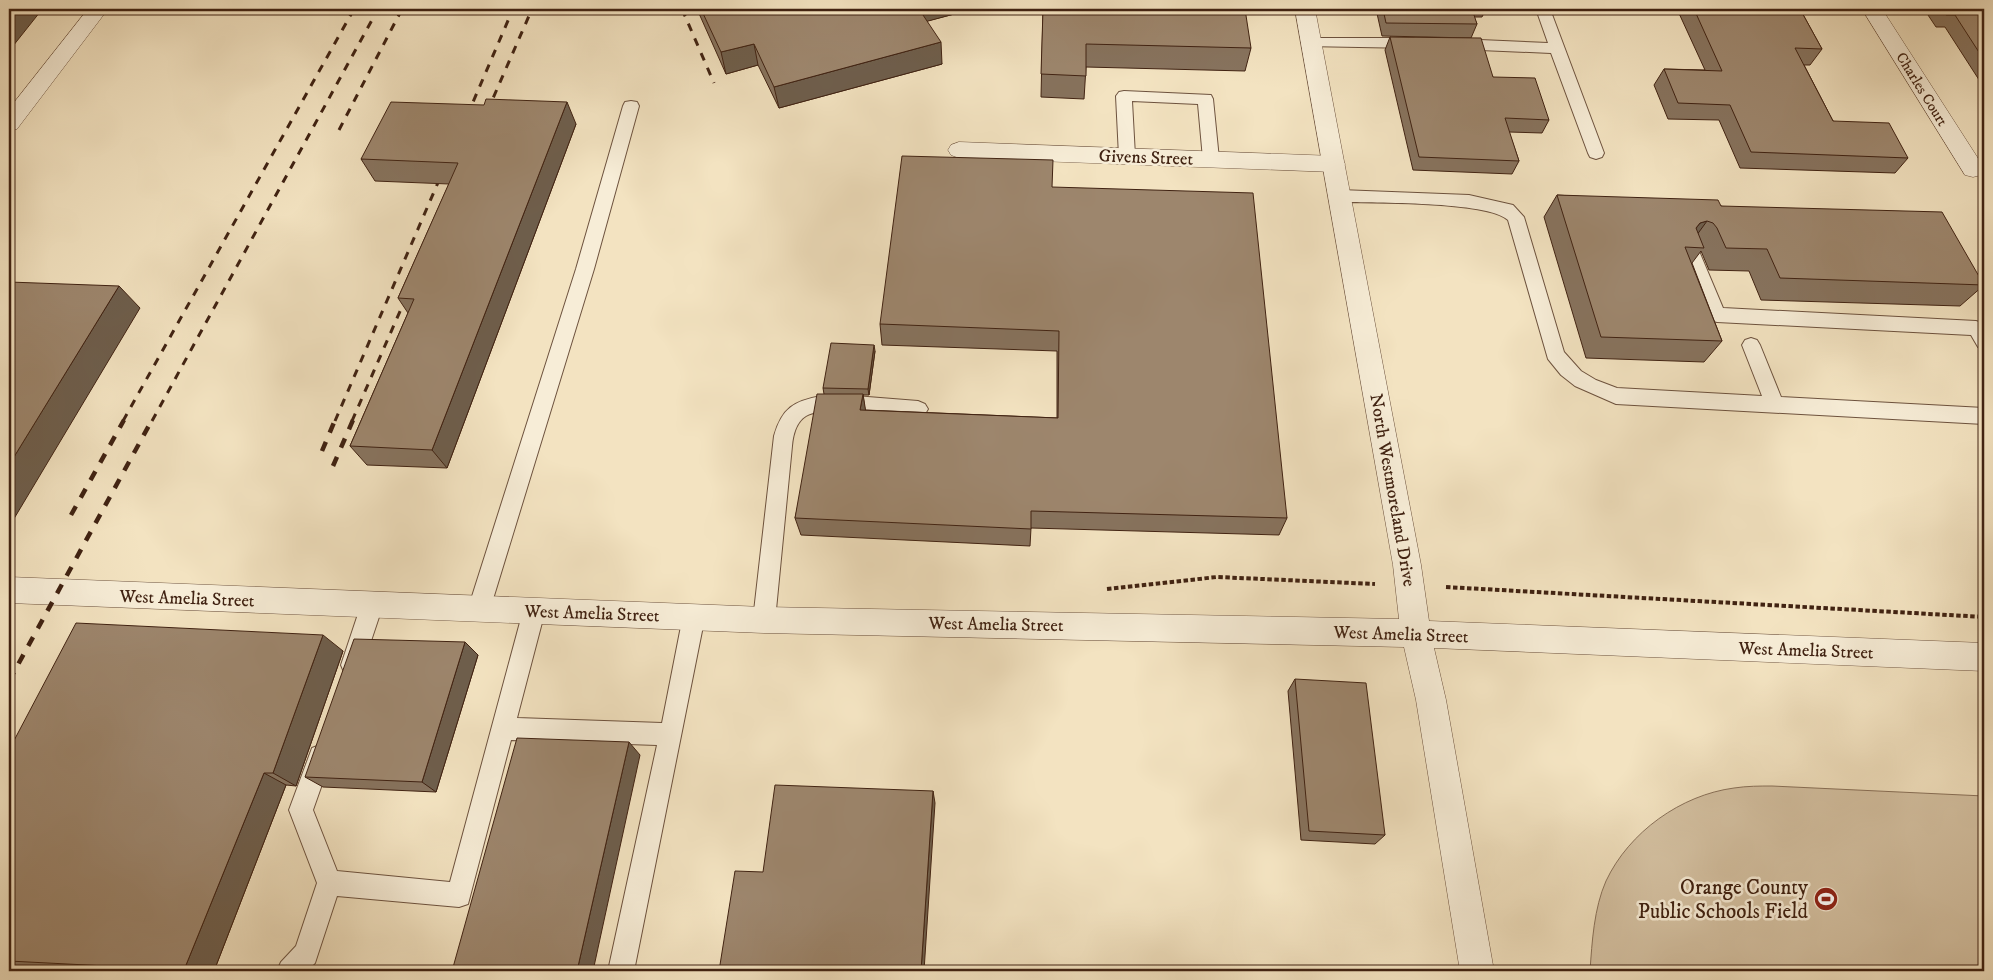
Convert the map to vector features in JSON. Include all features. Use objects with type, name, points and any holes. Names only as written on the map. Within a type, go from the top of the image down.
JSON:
[{"type":"street","points":[[9,124],[98,9]]},
{"type":"street","name":"North Westmoreland Drive","points":[[1305,9],[1407,565],[1416,634],[1431,700],[1476,971]]},
{"type":"street","name":"Charles Court","points":[[1872,9],[1973,169]]},
{"type":"street","name":"Givens Street","points":[[959,150],[1334,164]]},
{"type":"street","name":"West Amelia Street","points":[[9,590],[764,620],[1416,634],[1774,650],[1853,651],[1984,657]]},
{"type":"lane","points":[[1543,9],[1596,153]]},
{"type":"lane","points":[[1310,43],[1437,43],[1558,48]]},
{"type":"lane","points":[[1127,156],[1124,96],[1205,98],[1211,159]]},
{"type":"lane","points":[[479,609],[585,269],[631,106]]},
{"type":"lane","points":[[1340,196],[1468,200],[1507,209],[1516,217],[1555,354],[1565,369],[1584,384],[1616,396],[1984,416]]},
{"type":"lane","points":[[1690,251],[1717,315],[1976,328],[1984,342]]},
{"type":"lane","points":[[1751,345],[1775,405]]},
{"type":"lane","points":[[764,620],[782,446],[787,423],[798,411],[810,405],[825,403],[918,409]]},
{"type":"lane","points":[[347,681],[372,605]]},
{"type":"lane","points":[[329,883],[459,895],[534,611]]},
{"type":"lane","points":[[621,971],[694,616]]},
{"type":"lane","points":[[504,729],[671,734]]},
{"type":"lane","points":[[290,971],[306,954],[329,883],[301,810],[327,736]]},
{"type":"shaded area","name":"Orange County Public Schools Field","points":[[1772,786],[1984,796],[1984,971],[1590,971],[1594,925],[1602,891],[1616,863],[1628,847],[1659,819],[1695,799],[1714,792],[1734,788]]},
{"type":"building","points":[[701,9],[919,9],[941,42],[774,87],[754,44],[721,52]]},
{"type":"building","points":[[1043,9],[1245,9],[1251,48],[1086,44],[1086,76],[1041,74]]},
{"type":"building","points":[[1383,9],[1472,9],[1477,24],[1386,23]]},
{"type":"building","points":[[1694,9],[1800,9],[1822,49],[1795,48],[1833,121],[1889,123],[1908,158],[1751,152],[1730,105],[1678,103],[1664,69],[1722,71]]},
{"type":"building","points":[[1942,9],[1984,9],[1984,60],[1955,15],[1946,15]]},
{"type":"building","points":[[1390,37],[1481,38],[1493,77],[1535,78],[1549,120],[1505,118],[1519,161],[1419,157]]},
{"type":"building","points":[[486,99],[567,102],[432,450],[350,446],[414,299],[398,298],[458,163],[361,159],[391,102],[484,105]]},
{"type":"building","points":[[902,156],[1053,160],[1052,187],[1253,193],[1287,518],[1031,511],[1031,529],[795,518],[817,394],[863,394],[860,410],[1058,418],[1059,331],[880,324]]},
{"type":"building","points":[[1557,195],[1718,200],[1721,206],[1942,212],[1984,285],[1780,278],[1767,249],[1726,248],[1717,228],[1713,223],[1707,221],[1700,223],[1696,228],[1704,248],[1685,247],[1722,341],[1601,337]]},
{"type":"building","points":[[9,282],[119,286],[9,465]]},
{"type":"building","points":[[831,343],[874,345],[868,389],[823,388]]},
{"type":"building","points":[[76,623],[323,635],[273,773],[264,773],[184,970],[9,961],[9,750]]},
{"type":"building","points":[[354,639],[465,642],[422,782],[305,777]]},
{"type":"building","points":[[1295,679],[1366,683],[1385,835],[1309,831]]},
{"type":"building","points":[[517,738],[629,742],[577,971],[452,971]]},
{"type":"building","points":[[775,785],[933,791],[921,971],[719,971],[735,871],[763,872]]},
{"type":"railway","points":[[123,421],[354,9]]},
{"type":"railway","points":[[152,421],[378,9]]},
{"type":"railway","points":[[339,130],[402,9]]},
{"type":"railway","points":[[467,116],[513,9]]},
{"type":"railway","points":[[487,112],[532,9]]},
{"type":"railway","points":[[682,9],[714,83]]},
{"type":"railway","points":[[335,421],[443,171]]},
{"type":"railway","points":[[352,421],[408,293]]},
{"type":"railway","points":[[71,515],[124,420]]},
{"type":"railway","points":[[9,681],[152,420]]},
{"type":"railway","points":[[322,451],[335,420]]},
{"type":"railway","points":[[333,466],[353,420]]},
{"type":"place","name":"Orange County Public Schools Field","points":[[1826,899]]}]
